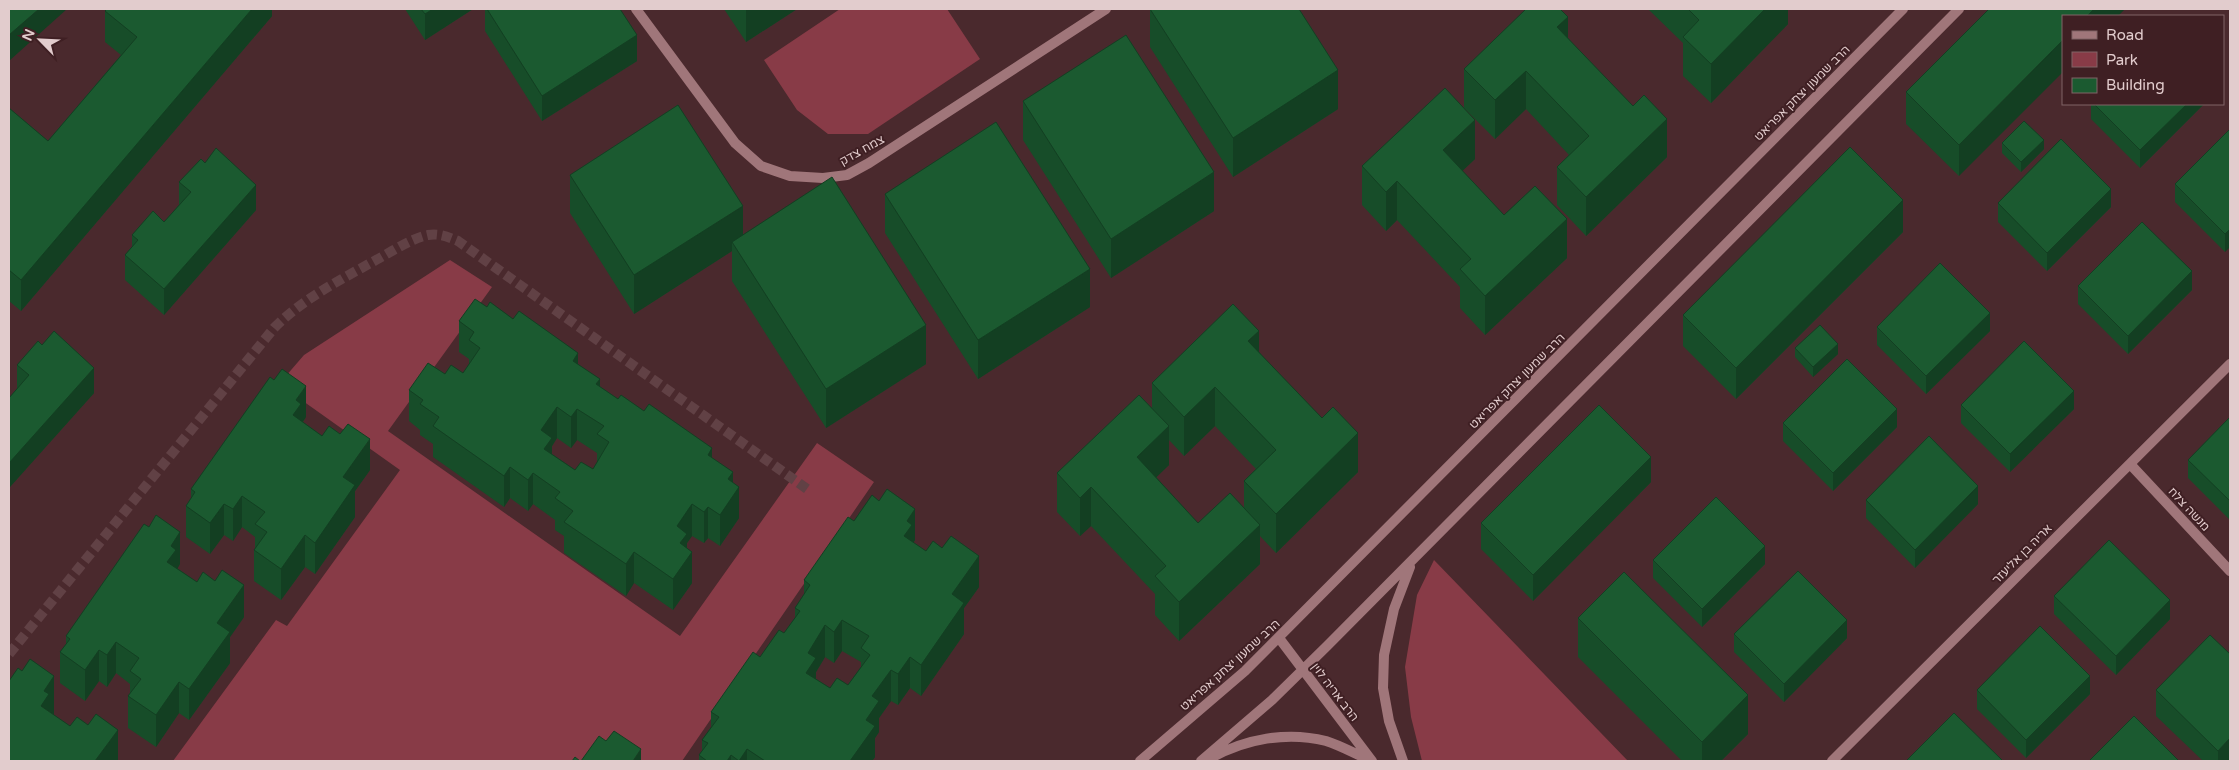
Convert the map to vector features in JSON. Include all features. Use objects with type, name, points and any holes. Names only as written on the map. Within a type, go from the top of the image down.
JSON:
[{"type":"street","name":"צמח צדק","points":[[636,9],[735,143],[761,166],[790,176],[823,178],[847,175],[869,163],[1106,9]]},
{"type":"street","name":"הרב שמעון יצחק אפריאט","points":[[1140,761],[1245,671],[1904,9]]},
{"type":"street","points":[[1201,761],[1272,700],[1303,670],[1959,9]]},
{"type":"street","name":"אריה בן אליעזר","points":[[1832,761],[2230,364]]},
{"type":"street","name":"מנשה צלח","points":[[2130,464],[2230,571]]},
{"type":"street","points":[[1403,761],[1388,722],[1383,688],[1384,655],[1394,608],[1407,570],[1419,553]]},
{"type":"street","name":"הרב אריה לוין","points":[[1278,638],[1372,761]]},
{"type":"street","points":[[1206,761],[1228,749],[1266,737],[1326,741],[1372,761]]},
{"type":"green space","points":[[840,9],[947,9],[980,59],[868,134],[828,134],[797,110],[764,60]]},
{"type":"green space","points":[[450,260],[492,287],[388,431],[680,636],[817,443],[874,482],[682,761],[173,761],[276,620],[287,626],[400,470],[279,384],[304,355]]},
{"type":"green space","points":[[1434,560],[1628,761],[1422,761],[1411,717],[1405,667],[1417,595]]},
{"type":"building","points":[[9,9],[39,9],[9,35]]},
{"type":"building","points":[[107,9],[252,9],[21,280],[9,270],[9,108],[48,141],[137,37],[105,11]]},
{"type":"building","points":[[421,9],[433,9],[425,14]]},
{"type":"building","points":[[487,9],[620,9],[637,35],[542,96]]},
{"type":"building","points":[[1150,9],[1299,9],[1338,70],[1233,138]]},
{"type":"building","points":[[1526,9],[1560,9],[1568,17],[1557,27],[1633,106],[1644,95],[1667,119],[1586,197],[1557,167],[1589,136],[1526,71],[1495,100],[1464,69]]},
{"type":"building","points":[[1688,9],[1765,9],[1711,64],[1683,37],[1699,20]]},
{"type":"building","points":[[1989,9],[2094,9],[2088,15],[2062,15],[2062,41],[1959,145],[1906,92]]},
{"type":"building","points":[[1126,35],[1214,172],[1111,239],[1023,101]]},
{"type":"building","points":[[1445,88],[1475,120],[1443,150],[1504,215],[1535,186],[1567,219],[1485,296],[1460,269],[1471,259],[1397,181],[1386,192],[1362,166]]},
{"type":"building","points":[[678,105],[743,206],[634,275],[570,175]]},
{"type":"building","points":[[2095,105],[2186,105],[2140,150]]},
{"type":"building","points":[[2024,121],[2044,140],[2021,162],[2002,143]]},
{"type":"building","points":[[996,122],[1090,269],[978,340],[885,194]]},
{"type":"building","points":[[2230,129],[2230,229],[2225,234],[2175,184]]},
{"type":"building","points":[[2061,139],[2111,189],[2047,253],[1998,203]]},
{"type":"building","points":[[1850,147],[1903,200],[1736,368],[1683,315]]},
{"type":"building","points":[[216,148],[256,185],[164,289],[125,255],[138,240],[132,235],[153,211],[164,222],[191,192],[179,182],[201,159],[205,163]]},
{"type":"building","points":[[832,177],[926,325],[826,389],[732,242]]},
{"type":"building","points":[[2142,222],[2192,271],[2128,336],[2078,286]]},
{"type":"building","points":[[1940,263],[1990,313],[1926,376],[1877,327]]},
{"type":"building","points":[[475,299],[487,307],[490,302],[513,319],[519,311],[578,353],[573,361],[600,379],[596,384],[618,399],[621,395],[644,411],[649,404],[712,448],[708,455],[733,472],[728,479],[739,487],[720,515],[708,507],[704,512],[692,504],[677,526],[687,534],[680,543],[692,552],[673,579],[634,552],[626,564],[564,522],[573,511],[555,498],[560,492],[533,473],[528,480],[510,467],[504,476],[433,426],[439,417],[420,404],[423,400],[409,390],[428,363],[445,374],[451,365],[463,373],[480,348],[469,340],[474,332],[459,321]],"holes":[[[557,407],[571,417],[577,409],[604,426],[597,434],[609,442],[593,469],[581,462],[575,470],[544,449],[552,438],[541,430]]]},
{"type":"building","points":[[1233,304],[1259,331],[1248,341],[1322,418],[1333,407],[1358,433],[1276,514],[1244,481],[1276,450],[1215,387],[1184,417],[1152,383]]},
{"type":"building","points":[[1820,325],[1838,344],[1813,367],[1795,348]]},
{"type":"building","points":[[54,331],[94,368],[9,463],[9,398],[29,375],[17,365],[38,341],[42,345]]},
{"type":"building","points":[[2024,341],[2074,391],[2010,454],[1961,405]]},
{"type":"building","points":[[1847,359],[1897,409],[1833,473],[1783,423]]},
{"type":"building","points":[[282,369],[306,386],[296,400],[301,404],[293,415],[322,436],[329,426],[340,434],[348,424],[370,439],[343,477],[355,485],[315,543],[305,535],[281,569],[254,550],[267,532],[255,524],[265,512],[242,496],[233,509],[224,504],[210,523],[186,506],[195,492],[191,489],[270,377],[274,380]]},
{"type":"building","points":[[1139,395],[1169,426],[1137,457],[1198,523],[1230,493],[1260,525],[1179,602],[1155,576],[1166,566],[1091,487],[1080,498],[1057,473]]},
{"type":"building","points":[[1599,405],[1651,457],[1533,575],[1481,523]]},
{"type":"building","points":[[2230,417],[2230,501],[2188,460]]},
{"type":"building","points":[[1929,436],[1978,486],[1915,550],[1866,500]]},
{"type":"building","points":[[887,489],[915,509],[907,521],[912,525],[904,536],[926,551],[933,541],[942,548],[951,536],[979,556],[952,594],[964,603],[921,665],[910,657],[898,674],[891,670],[872,696],[879,701],[866,720],[875,726],[850,761],[765,761],[747,749],[739,761],[731,755],[727,761],[707,761],[699,755],[708,743],[702,740],[719,717],[711,712],[753,652],[760,657],[779,630],[784,633],[800,611],[795,608],[810,585],[804,580],[848,517],[854,521],[872,495],[879,501]],"holes":[[[842,620],[869,636],[861,648],[870,655],[848,685],[837,678],[830,688],[806,673],[816,658],[808,653],[825,625],[834,632]]]},
{"type":"building","points":[[1716,497],[1765,546],[1702,609],[1653,560]]},
{"type":"building","points":[[156,515],[180,532],[171,546],[176,550],[167,562],[197,582],[203,572],[215,581],[222,570],[244,585],[217,623],[230,632],[189,689],[179,682],[156,715],[128,696],[141,679],[130,671],[139,658],[116,642],[107,655],[99,650],[85,670],[60,652],[70,639],[66,636],[144,524],[149,527]]},
{"type":"building","points":[[2109,540],[2170,600],[2116,656],[2054,596]]},
{"type":"building","points":[[1798,571],[1847,620],[1784,684],[1734,634]]},
{"type":"building","points":[[1624,572],[1748,695],[1702,742],[1578,618]]},
{"type":"building","points":[[2040,626],[2090,676],[2026,740],[1977,690]]},
{"type":"building","points":[[2210,635],[2230,654],[2230,738],[2218,751],[2156,690]]},
{"type":"building","points":[[30,659],[54,676],[44,691],[49,694],[41,706],[70,726],[77,717],[88,725],[96,714],[118,730],[95,761],[9,761],[9,681],[18,668],[22,671]]},
{"type":"building","points":[[1954,713],[2003,761],[1906,761]]},
{"type":"building","points":[[2134,716],[2179,761],[2089,761]]},
{"type":"building","points":[[614,731],[641,749],[633,761],[581,761],[599,736],[606,741]]},
{"type":"building","points":[[575,757],[580,761],[572,761]]},
{"type":"tunnel","points":[[9,654],[274,328],[323,290],[415,239],[428,235],[440,235],[458,241],[810,491]]}]
